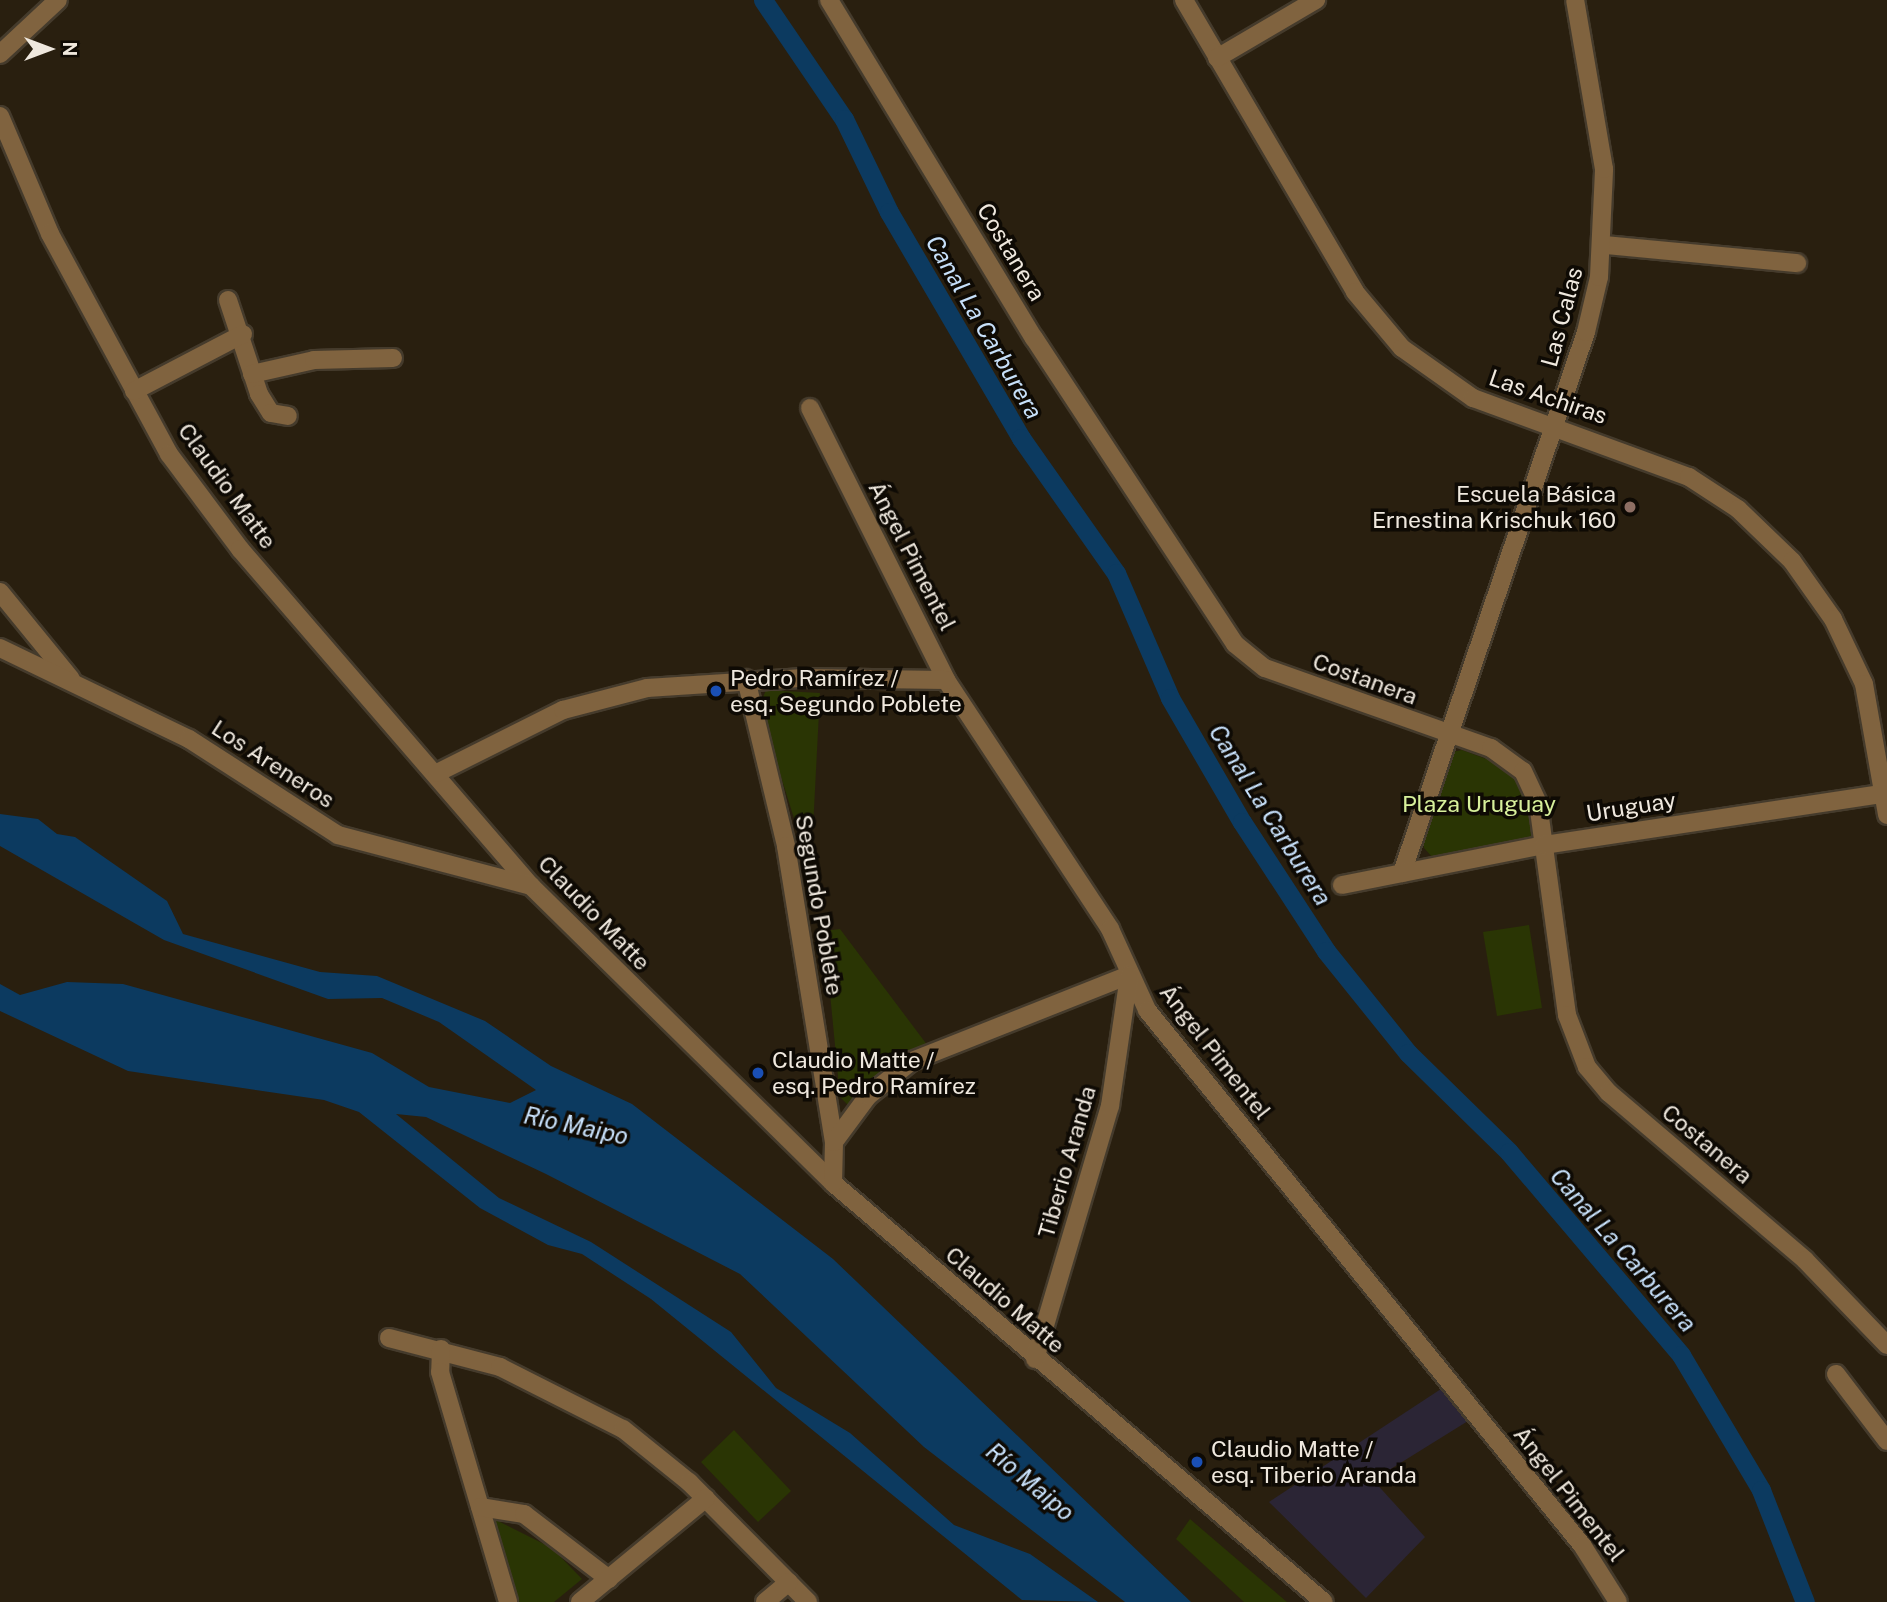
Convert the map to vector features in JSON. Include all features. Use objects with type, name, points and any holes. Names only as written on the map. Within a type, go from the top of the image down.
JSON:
[{"type":"street","points":[[0,54],[58,0]]},
{"type":"street","name":"Costanera","points":[[829,0],[1034,338],[1234,644],[1265,668],[1491,748],[1523,771],[1538,803],[1567,1015],[1592,1074],[1805,1260],[1887,1345]]},
{"type":"street","name":"Las Achiras","points":[[1184,0],[1381,327],[1450,385],[1689,477],[1738,509],[1792,561],[1833,620],[1864,684],[1887,815]]},
{"type":"street","points":[[1217,58],[1316,0]]},
{"type":"street","name":"Las Calas","points":[[1402,873],[1446,734],[1586,332],[1605,246],[1604,169],[1575,0]]},
{"type":"street","name":"Claudio Matte","points":[[0,116],[50,234],[134,391],[201,500],[531,886],[833,1183],[1035,1359],[1324,1602]]},
{"type":"street","points":[[1605,246],[1797,263]]},
{"type":"street","points":[[228,300],[243,334],[252,374],[271,413],[288,416]]},
{"type":"street","points":[[134,391],[243,334]]},
{"type":"street","points":[[252,374],[314,360],[393,358]]},
{"type":"street","name":"Ángel Pimentel","points":[[810,408],[946,680],[1102,916],[1129,975],[1159,1026],[1583,1545],[1618,1602]]},
{"type":"street","points":[[0,592],[74,682]]},
{"type":"street","name":"Los Areneros","points":[[0,648],[189,738],[338,835],[531,886]]},
{"type":"street","points":[[436,774],[589,701],[647,688],[746,679],[946,680]]},
{"type":"street","name":"Segundo Poblete","points":[[746,679],[786,846],[834,1142],[833,1183]]},
{"type":"street","name":"Uruguay","points":[[1342,885],[1544,845],[1885,793]]},
{"type":"street","points":[[834,1142],[868,1096],[912,1061],[1129,975]]},
{"type":"street","name":"Tiberio Aranda","points":[[1035,1359],[1110,1106],[1129,975]]},
{"type":"street","points":[[388,1338],[441,1349],[532,1380],[594,1411],[651,1449],[706,1498],[808,1602]]},
{"type":"street","points":[[441,1349],[440,1372],[508,1602]]},
{"type":"street","points":[[1836,1374],[1887,1441]]},
{"type":"street","points":[[580,1602],[706,1498]]},
{"type":"street","points":[[480,1507],[524,1514],[609,1578]]},
{"type":"street","points":[[765,1602],[789,1582]]},
{"type":"shaded area","points":[[1444,1387],[1468,1421],[1373,1480],[1425,1537],[1366,1598],[1269,1502]]},
{"type":"green space","points":[[766,690],[820,693],[813,828],[798,831],[759,707]]},
{"type":"green space","name":"Plaza Uruguay","points":[[1462,750],[1500,764],[1523,786],[1534,830],[1528,842],[1433,858],[1424,848],[1422,836],[1448,753]]},
{"type":"green space","points":[[1529,925],[1542,1008],[1497,1016],[1483,932]]},
{"type":"green space","points":[[840,929],[928,1046],[902,1058],[849,1106],[840,1097],[824,931]]},
{"type":"green space","points":[[734,1430],[791,1491],[758,1522],[701,1462]]},
{"type":"green space","points":[[492,1518],[552,1548],[582,1579],[554,1602],[517,1602]]},
{"type":"green space","points":[[1190,1519],[1287,1602],[1244,1602],[1176,1539]]},
{"type":"water","name":"Río Maipo","points":[[0,814],[38,819],[57,834],[75,837],[167,901],[183,934],[320,972],[377,976],[485,1021],[551,1066],[632,1104],[833,1259],[1191,1602],[1125,1602],[924,1447],[740,1274],[546,1174],[426,1117],[396,1114],[499,1198],[591,1242],[731,1332],[776,1388],[850,1433],[954,1525],[1030,1554],[1098,1602],[1022,1600],[651,1299],[582,1254],[548,1245],[480,1208],[359,1112],[324,1100],[128,1071],[0,1011],[0,984],[20,995],[67,982],[123,984],[372,1053],[429,1087],[510,1103],[536,1090],[439,1022],[382,998],[328,999],[164,940],[0,846]]},
{"type":"waterway","name":"Canal La Carburera","points":[[763,0],[844,119],[889,212],[1021,438],[1116,573],[1170,698],[1242,822],[1326,951],[1408,1053],[1509,1152],[1681,1355],[1761,1490],[1805,1602]]},
{"type":"place","name":"Escuela Básica Ernestina Krischuk 160","points":[[1630,507]]},
{"type":"place","name":"Pedro Ramírez / esq. Segundo Poblete","points":[[716,691]]},
{"type":"place","name":"Claudio Matte / esq. Pedro Ramírez","points":[[758,1073]]},
{"type":"place","name":"Claudio Matte / esq. Tiberio Aranda","points":[[1197,1462]]}]
